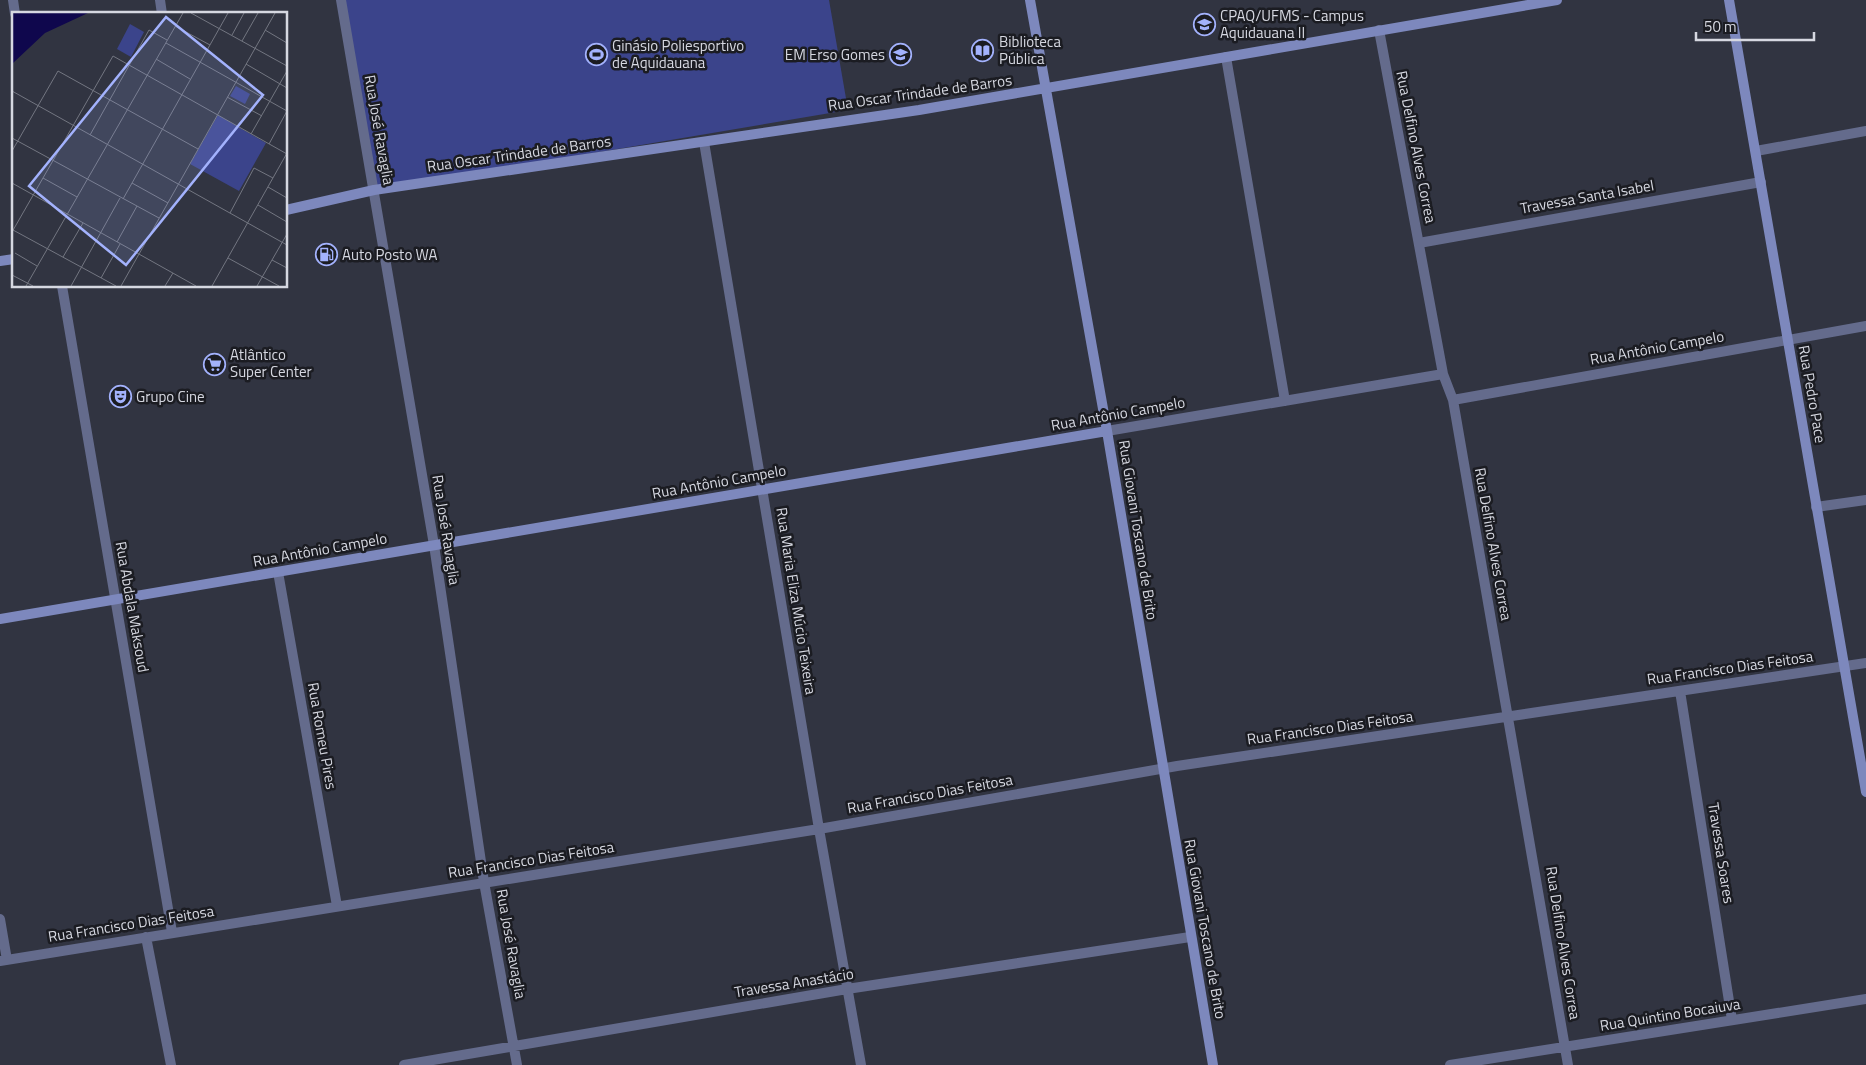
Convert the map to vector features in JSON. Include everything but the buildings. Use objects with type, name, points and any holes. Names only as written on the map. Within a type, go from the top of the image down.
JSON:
[{"type":"main road","name":"Rua Giovani Toscano de Brito","points":[[1030,0],[1107,431],[1190,937],[1213,1065]]},
{"type":"main road","name":"Rua Oscar Trindade de Barros","points":[[288,210],[374,190],[929,108],[1557,0]]},
{"type":"main road","name":"Rua Pedro Pace","points":[[1729,0],[1866,792]]},
{"type":"main road","name":"Rua Antônio Campelo","points":[[0,619],[1107,431]]},
{"type":"street","name":"Rua José Ravaglia","points":[[341,0],[434,545],[484,882],[517,1065]]},
{"type":"street","name":"Rua Delfino Alves Correa","points":[[1379,30],[1443,374],[1453,400],[1568,1065]]},
{"type":"street","points":[[1226,57],[1285,401]]},
{"type":"street","points":[[1756,151],[1866,131]]},
{"type":"street","name":"Rua Maria Eliza Múcio Teixeira","points":[[704,142],[818,829],[861,1065]]},
{"type":"street","name":"Travessa Santa Isabel","points":[[1419,243],[1761,182]]},
{"type":"street","name":"Rua Abdala Maksoud","points":[[62,288],[172,932]]},
{"type":"street","name":"Rua Antônio Campelo","points":[[1453,400],[1866,326]]},
{"type":"street","name":"Rua Antônio Campelo","points":[[1107,431],[1443,374]]},
{"type":"street","points":[[1816,507],[1866,500]]},
{"type":"street","name":"Rua Romeu Pires","points":[[278,572],[337,906]]},
{"type":"street","name":"Rua Francisco Dias Feitosa","points":[[4,960],[818,829],[1162,769],[1866,663]]},
{"type":"street","name":"Travessa Soares","points":[[1680,691],[1732,1020]]},
{"type":"street","points":[[0,919],[4,960]]},
{"type":"street","points":[[146,937],[171,1065]]},
{"type":"street","name":"Travessa Anastácio","points":[[404,1065],[847,989],[1190,937]]},
{"type":"street","name":"Rua Quintino Bocaiuva","points":[[1450,1065],[1866,998]]},
{"type":"shaded area","name":"Ginásio Poliesportivo de Aquidauana","points":[[344,0],[829,0],[848,110],[374,190]]},
{"type":"place","name":"CPAQ/UFMS - Campus Aquidauana II","points":[[1204,25]]},
{"type":"place","name":"Biblioteca Pública","points":[[983,51]]},
{"type":"place","name":"Ginásio Poliesportivo de Aquidauana","points":[[596,55]]},
{"type":"place","name":"EM Erso Gomes","points":[[901,55]]},
{"type":"place","name":"Auto Posto WA","points":[[326,255]]},
{"type":"place","name":"Atlântico Super Center","points":[[214,364]]},
{"type":"place","name":"Grupo Cine","points":[[120,397]]}]
